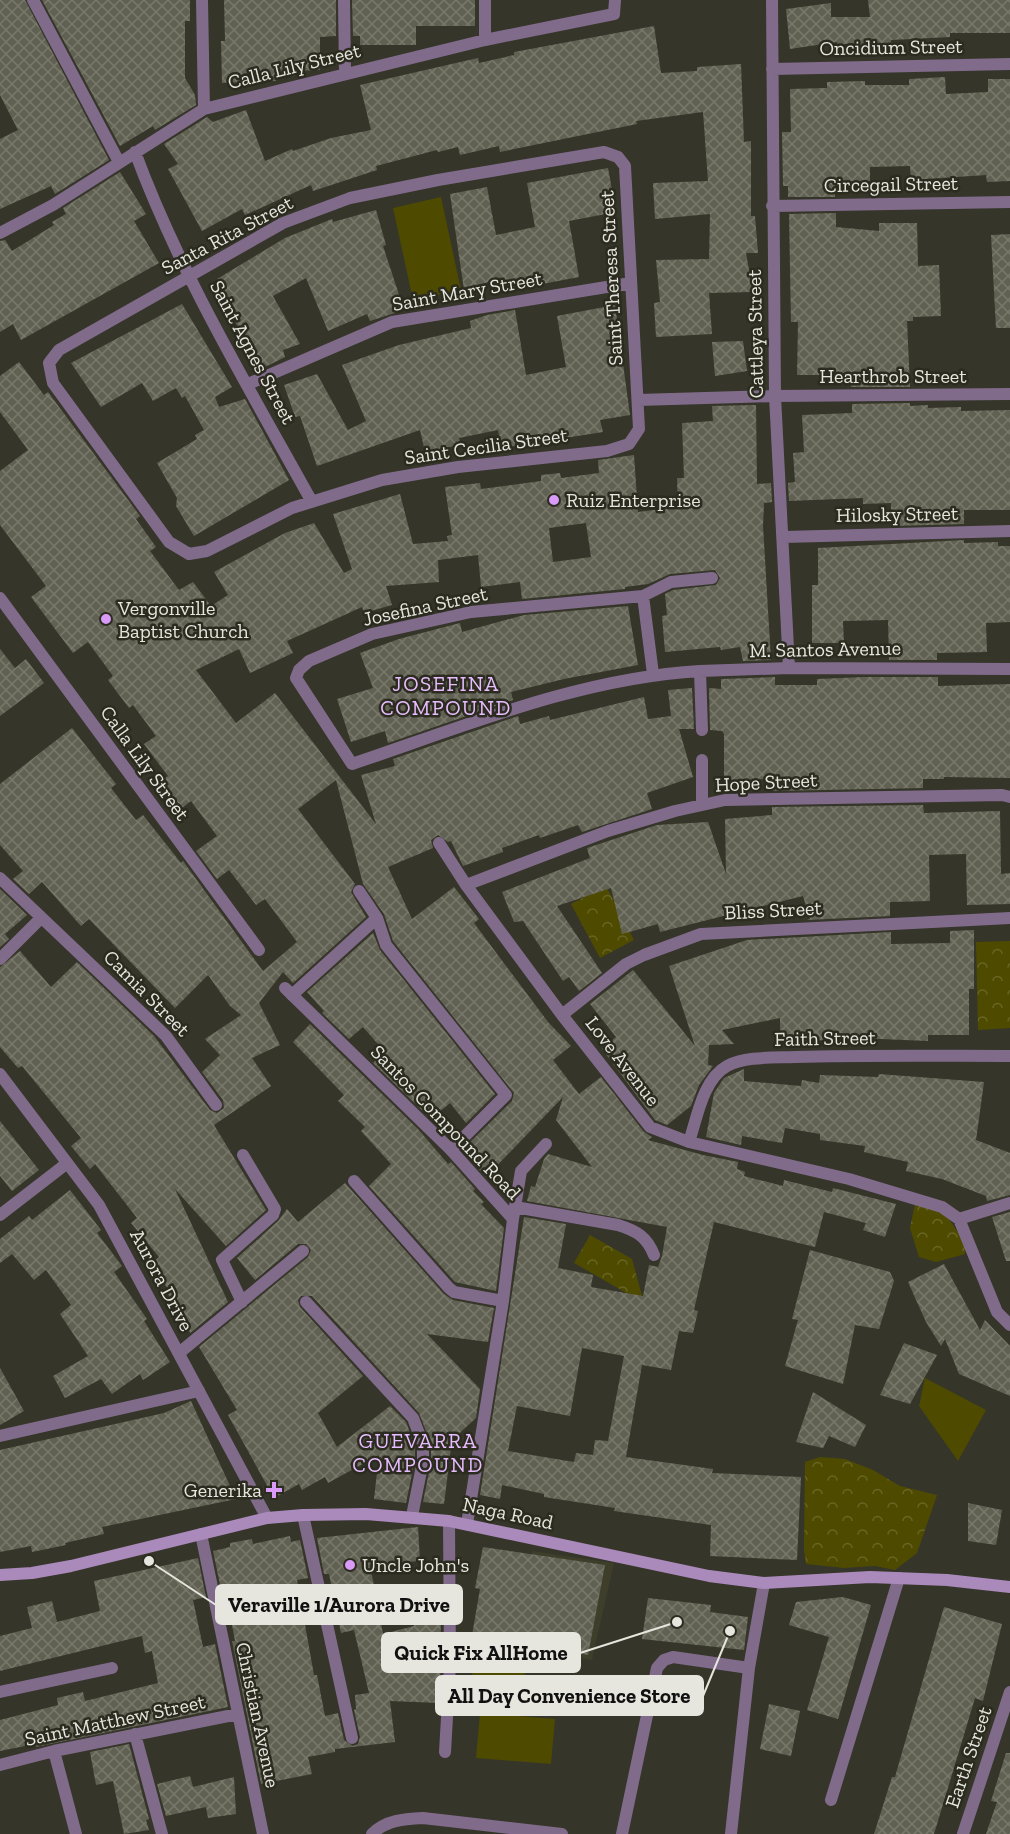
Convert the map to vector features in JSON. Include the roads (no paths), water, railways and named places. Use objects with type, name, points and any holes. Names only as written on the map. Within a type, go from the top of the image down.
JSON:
[{"type":"main road","name":"Naga Road","points":[[0,1575],[32,1573],[71,1566],[267,1518],[303,1515],[412,1516],[467,1524],[709,1576],[765,1583],[899,1578],[1010,1587]]},
{"type":"street","points":[[33,0],[119,162]]},
{"type":"street","points":[[201,0],[204,109]]},
{"type":"street","points":[[344,0],[345,73]]},
{"type":"street","points":[[485,0],[485,40]]},
{"type":"street","name":"Calla Lily Street","points":[[0,233],[53,205],[204,109],[485,40],[614,14],[615,0]]},
{"type":"street","name":"Cattleya Street","points":[[772,0],[772,206],[776,396],[789,668]]},
{"type":"street","name":"Oncidium Street","points":[[772,69],[1010,64]]},
{"type":"street","name":"Saint Agnes Street","points":[[135,152],[150,192],[190,276],[312,502]]},
{"type":"street","name":"Santa Rita Street","points":[[178,550],[169,542],[53,383],[49,363],[59,350],[283,223],[350,198],[586,154],[604,152],[618,156]]},
{"type":"street","name":"Saint Theresa Street","points":[[618,156],[625,166],[638,400]]},
{"type":"street","name":"Circegail Street","points":[[772,206],[1010,202]]},
{"type":"street","name":"Saint Mary Street","points":[[248,384],[392,322],[631,283]]},
{"type":"street","name":"Hearthrob Street","points":[[776,396],[1010,394]]},
{"type":"street","points":[[638,400],[776,396]]},
{"type":"street","name":"Saint Cecilia Street","points":[[178,550],[189,554],[207,551],[292,508],[382,480],[458,467],[607,451],[629,444],[639,429],[638,400]]},
{"type":"street","name":"Hilosky Street","points":[[784,537],[1010,531]]},
{"type":"street","name":"Josefina Street","points":[[700,670],[654,674],[581,690],[352,764],[296,678],[299,670],[309,661],[372,634],[471,612],[643,596],[671,582],[712,578]]},
{"type":"street","points":[[643,596],[654,674]]},
{"type":"street","name":"Calla Lily Street","points":[[2,605],[259,950]]},
{"type":"street","name":"M. Santos Avenue","points":[[700,670],[1010,669]]},
{"type":"street","points":[[700,670],[702,730]]},
{"type":"street","points":[[702,760],[702,806]]},
{"type":"street","name":"Hope Street","points":[[466,885],[608,831],[725,800],[1002,795],[1010,797]]},
{"type":"street","name":"Love Avenue","points":[[439,843],[466,885],[562,1015],[650,1127],[689,1142],[849,1179],[942,1207],[959,1219]]},
{"type":"street","name":"Camia Street","points":[[0,878],[166,1036],[216,1105]]},
{"type":"street","points":[[359,891],[377,918],[386,945],[506,1095],[451,1150]]},
{"type":"street","points":[[0,959],[41,918]]},
{"type":"street","name":"Santos Compound Road","points":[[377,918],[289,992],[514,1213],[503,1301],[467,1524]]},
{"type":"street","name":"Bliss Street","points":[[562,1015],[626,964],[701,934],[1010,918]]},
{"type":"street","name":"Faith Street","points":[[689,1142],[707,1091],[716,1075],[728,1066],[742,1061],[813,1057],[1010,1056]]},
{"type":"street","name":"Aurora Drive","points":[[0,1074],[99,1205],[267,1518]]},
{"type":"street","points":[[546,1144],[521,1171],[514,1213],[634,1230],[648,1241],[654,1255]]},
{"type":"street","points":[[242,1302],[222,1260],[273,1215],[275,1209],[243,1155]]},
{"type":"street","points":[[0,1215],[66,1164]]},
{"type":"street","points":[[354,1181],[449,1288],[454,1292],[503,1301]]},
{"type":"street","points":[[1010,1203],[959,1219],[997,1312],[1010,1325]]},
{"type":"street","points":[[179,1353],[303,1251]]},
{"type":"street","points":[[306,1302],[413,1418],[423,1444],[423,1461],[412,1516]]},
{"type":"street","points":[[0,1436],[199,1391]]},
{"type":"street","points":[[303,1515],[352,1738]]},
{"type":"street","points":[[445,1752],[450,1665],[449,1521]]},
{"type":"street","name":"Christian Avenue","points":[[201,1534],[263,1834]]},
{"type":"street","points":[[831,1800],[899,1578]]},
{"type":"street","points":[[730,1834],[749,1668],[765,1583]]},
{"type":"street","points":[[622,1834],[657,1668],[664,1660],[673,1657],[749,1668]]},
{"type":"street","points":[[0,1692],[112,1668]]},
{"type":"street","name":"Earth Street","points":[[963,1834],[1010,1692]]},
{"type":"street","name":"Saint Matthew Street","points":[[0,1765],[54,1751],[238,1714]]},
{"type":"street","points":[[135,1734],[162,1834]]},
{"type":"street","points":[[54,1751],[76,1834]]},
{"type":"street","points":[[372,1834],[379,1827],[401,1819],[423,1818],[562,1834]]},
{"type":"place","name":"Ruiz Enterprise","points":[[554,500]]},
{"type":"place","name":"Vergonville Baptist Church","points":[[106,619]]},
{"type":"place","name":"Generika","points":[[274,1490]]},
{"type":"place","name":"Veraville 1/Aurora Drive","points":[[149,1561]]},
{"type":"place","name":"Uncle John's","points":[[350,1565]]},
{"type":"place","name":"Quick Fix AllHome","points":[[677,1622]]},
{"type":"place","name":"All Day Convenience Store","points":[[730,1631]]},
{"type":"district","name":"JOSEFINA COMPOUND","points":[[446,695]]},
{"type":"district","name":"GUEVARRA COMPOUND","points":[[418,1452]]}]
